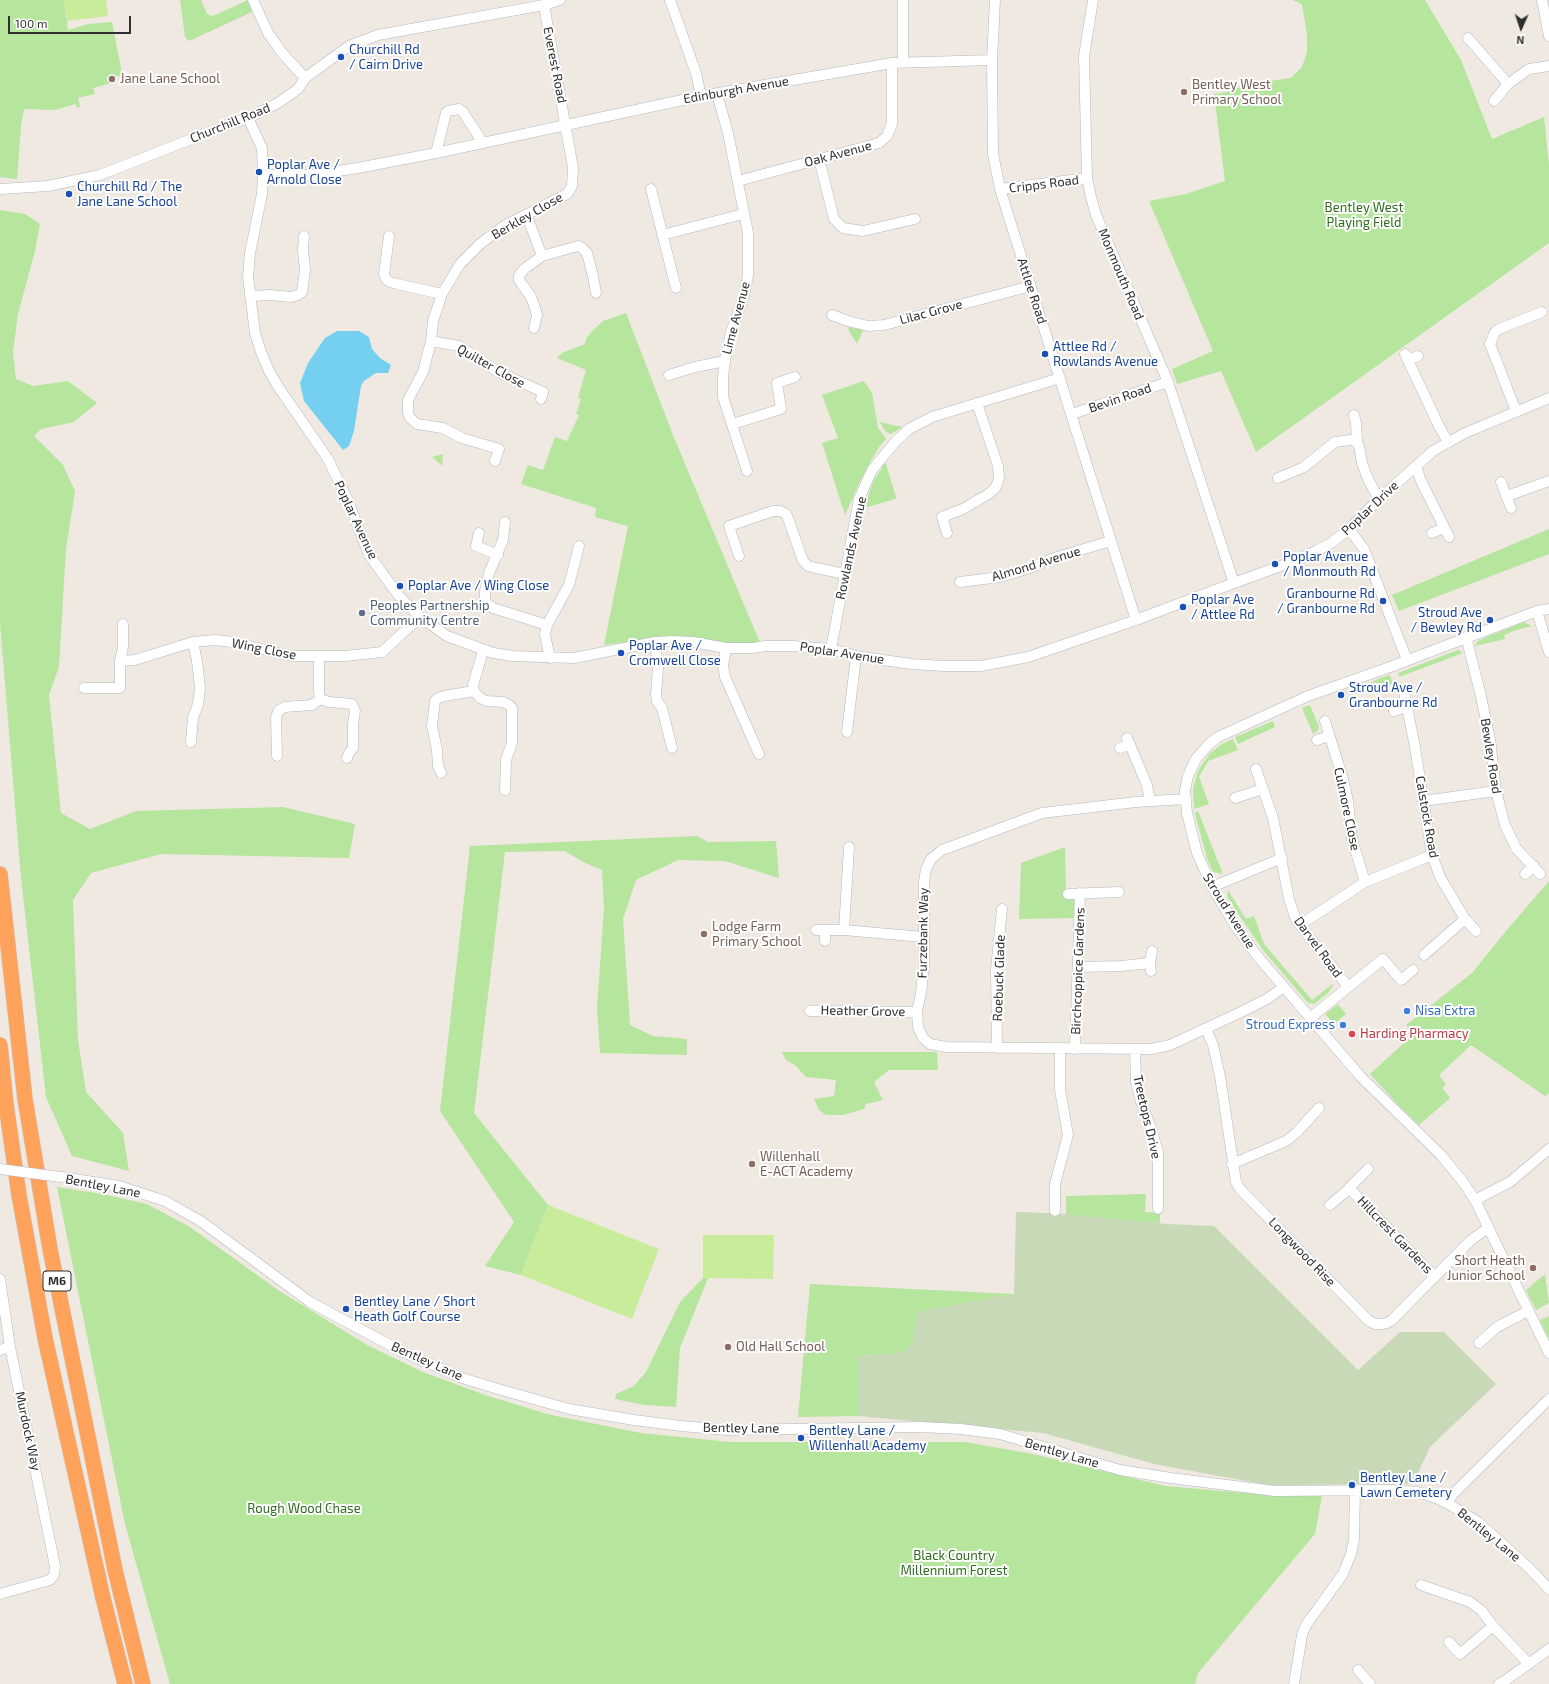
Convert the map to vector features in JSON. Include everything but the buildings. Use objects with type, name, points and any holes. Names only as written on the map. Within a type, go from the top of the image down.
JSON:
[{"type":"highway","name":"M6","points":[[0,874],[25,1099],[50,1249],[115,1570],[143,1684]]},
{"type":"highway","name":"M6","points":[[0,1045],[6,1104],[18,1188],[45,1338],[103,1598],[125,1684]]},
{"type":"street","points":[[253,0],[268,33],[283,54],[305,78]]},
{"type":"street","name":"Churchill Road","points":[[3,189],[48,186],[100,174],[248,118],[278,103],[298,89],[305,78],[349,46],[378,35],[544,5],[560,0]]},
{"type":"street","points":[[670,0],[696,73],[701,96]]},
{"type":"street","points":[[902,0],[903,62]]},
{"type":"street","name":"Attlee Road","points":[[995,0],[992,60],[993,154],[1000,189],[1136,620]]},
{"type":"street","name":"Monmouth Road","points":[[1092,0],[1084,56],[1087,178],[1096,215],[1168,382],[1234,583]]},
{"type":"street","points":[[1544,0],[1549,36]]},
{"type":"street","name":"Everest Road","points":[[544,5],[566,124]]},
{"type":"street","points":[[1468,38],[1508,84]]},
{"type":"street","name":"Edinburgh Avenue","points":[[263,175],[312,175],[436,153],[701,96],[892,63],[992,60]]},
{"type":"street","name":"Oak Avenue","points":[[738,181],[879,143],[887,136],[892,124],[892,63]]},
{"type":"street","points":[[1494,101],[1508,84],[1529,69],[1549,66]]},
{"type":"street","name":"Lime Avenue","points":[[717,94],[728,133],[748,233],[748,275],[744,296],[731,332],[723,378],[724,397],[747,471]]},
{"type":"street","points":[[436,153],[444,120],[448,111],[459,109],[483,143]]},
{"type":"street","name":"Poplar Avenue","points":[[248,118],[262,148],[262,194],[250,253],[248,277],[255,333],[261,352],[269,371],[279,388],[328,460],[349,503],[369,555],[399,596],[420,617],[447,636],[484,651],[513,656],[574,658],[655,642],[693,642],[726,648],[793,646],[831,649],[856,656],[911,664],[981,666],[1028,657],[1136,620]]},
{"type":"street","name":"Berkley Close","points":[[495,461],[499,450],[462,438],[443,428],[417,424],[410,418],[408,413],[408,400],[423,372],[431,341],[433,321],[442,294],[460,264],[480,244],[504,226],[527,216],[567,194],[572,186],[573,168],[566,124]]},
{"type":"street","points":[[819,159],[834,219],[843,228],[862,231],[915,219]]},
{"type":"street","name":"Cripps Road","points":[[1000,189],[1087,178]]},
{"type":"street","points":[[651,189],[676,288]]},
{"type":"street","points":[[662,235],[743,214]]},
{"type":"street","points":[[527,216],[542,256]]},
{"type":"street","points":[[250,296],[270,295],[291,297],[302,292],[306,270],[303,250],[304,236]]},
{"type":"street","points":[[389,236],[384,274],[386,278],[390,282],[442,294]]},
{"type":"street","points":[[534,328],[537,315],[536,308],[531,297],[518,280],[524,269],[542,256],[572,247],[581,246],[587,253],[594,276],[596,293]]},
{"type":"street","name":"Lilac Grove","points":[[832,315],[868,326],[884,325],[1031,286]]},
{"type":"street","points":[[1516,411],[1490,344],[1495,332],[1499,329],[1542,312]]},
{"type":"street","name":"Quilter Close","points":[[431,341],[459,346],[500,373],[543,392],[541,399]]},
{"type":"street","points":[[1410,357],[1439,426],[1448,442]]},
{"type":"street","points":[[669,375],[695,367],[725,361]]},
{"type":"street","points":[[733,424],[781,409],[777,383],[795,377]]},
{"type":"street","name":"Rowlands Avenue","points":[[831,649],[859,500],[872,470],[896,441],[909,429],[932,417],[1060,378]]},
{"type":"street","name":"Bevin Road","points":[[1072,414],[1168,382]]},
{"type":"street","name":"Poplar Drive","points":[[1136,620],[1278,567],[1331,543],[1349,529],[1379,499],[1433,451],[1448,442],[1516,411],[1549,398]]},
{"type":"street","points":[[947,533],[942,517],[963,509],[990,493],[996,487],[999,478],[998,466],[977,403]]},
{"type":"street","points":[[1354,415],[1357,442],[1362,463],[1368,479],[1379,499]]},
{"type":"street","points":[[1278,478],[1304,467],[1335,442],[1350,440],[1357,442]]},
{"type":"street","points":[[1416,466],[1421,481],[1449,537]]},
{"type":"street","points":[[1507,496],[1549,481]]},
{"type":"street","points":[[1501,482],[1511,508]]},
{"type":"street","points":[[739,556],[729,526],[773,511],[780,512],[786,514],[788,518],[802,561],[808,566],[845,574]]},
{"type":"street","points":[[505,522],[503,540],[498,555],[489,573],[485,591],[485,602],[493,608],[547,625]]},
{"type":"street","points":[[1432,532],[1444,528]]},
{"type":"street","points":[[1349,529],[1364,549],[1408,660]]},
{"type":"street","points":[[479,533],[476,546],[498,555]]},
{"type":"street","name":"Almond Avenue","points":[[960,582],[1000,577],[1030,568],[1054,558],[1111,541]]},
{"type":"street","points":[[550,658],[545,635],[547,625],[570,585],[579,546]]},
{"type":"street","name":"Stroud Avenue","points":[[1549,609],[1537,611],[1308,696],[1218,737],[1201,752],[1191,768],[1186,783],[1185,799],[1192,838],[1204,870],[1212,887],[1247,941],[1361,1077],[1453,1168],[1475,1200],[1549,1353]]},
{"type":"street","points":[[1537,611],[1549,652]]},
{"type":"street","name":"Wing Close","points":[[120,661],[135,660],[193,642],[215,640],[232,642],[292,656],[346,656],[382,652],[420,617]]},
{"type":"street","points":[[84,688],[120,688],[120,661],[123,624]]},
{"type":"street","name":"Bewley Road","points":[[1466,637],[1490,739],[1496,791],[1505,825],[1516,848],[1537,870],[1525,874]]},
{"type":"street","points":[[191,742],[193,718],[198,704],[200,688],[193,642]]},
{"type":"street","points":[[655,642],[658,669],[656,694],[657,701],[662,708],[672,748]]},
{"type":"street","points":[[726,648],[723,666],[725,677],[758,754]]},
{"type":"street","points":[[484,651],[473,685],[474,691],[480,698],[487,701],[503,702],[512,708],[512,743],[506,760],[505,790]]},
{"type":"street","points":[[847,732],[856,656]]},
{"type":"street","points":[[319,657],[320,698]]},
{"type":"street","points":[[441,773],[438,766],[437,750],[432,726],[435,701],[444,696],[474,691]]},
{"type":"street","name":"Calstock Road","points":[[1404,692],[1408,707],[1432,855],[1440,877],[1464,919],[1476,930]]},
{"type":"street","points":[[277,756],[276,717],[279,710],[285,707],[312,705],[320,698]]},
{"type":"street","points":[[320,698],[328,702],[352,704],[355,711],[353,724],[354,748],[349,753],[347,758]]},
{"type":"street","points":[[1394,711],[1408,707]]},
{"type":"street","name":"Culmore Close","points":[[1325,721],[1343,779],[1348,801],[1352,839],[1365,882]]},
{"type":"street","points":[[1317,740],[1329,736]]},
{"type":"street","points":[[1120,748],[1129,741],[1147,785],[1150,801]]},
{"type":"street","name":"Darvel Road","points":[[1256,769],[1273,818],[1289,899],[1295,917],[1348,987]]},
{"type":"street","points":[[1235,798],[1263,789]]},
{"type":"street","points":[[1423,801],[1496,791]]},
{"type":"street","name":"Furzebank Way","points":[[1185,799],[1150,801],[1042,813],[942,850],[931,859],[926,869],[924,882],[924,965],[921,993],[916,1012],[918,1027],[922,1038],[930,1044],[946,1047],[1150,1049],[1170,1045],[1206,1029],[1244,1011],[1284,987]]},
{"type":"street","points":[[844,930],[843,871],[848,847]]},
{"type":"street","points":[[1300,925],[1365,882],[1432,855]]},
{"type":"street","points":[[1212,887],[1282,858]]},
{"type":"street","name":"Birchcoppice Gardens","points":[[1068,894],[1119,892]]},
{"type":"street","name":"Birchcoppice Gardens","points":[[1074,1049],[1080,893]]},
{"type":"street","name":"Roebuck Glade","points":[[997,1048],[996,970],[1002,909]]},
{"type":"street","points":[[1424,955],[1464,919]]},
{"type":"street","points":[[825,941],[820,930],[844,930],[923,937]]},
{"type":"street","points":[[1078,967],[1151,967],[1152,951]]},
{"type":"street","name":"Darvel Road","points":[[1310,1018],[1383,959],[1401,980],[1413,970]]},
{"type":"street","name":"Heather Grove","points":[[810,1011],[916,1012]]},
{"type":"street","name":"Longwood Rise","points":[[1206,1029],[1213,1045],[1220,1076],[1232,1164],[1236,1182],[1240,1189],[1369,1321],[1375,1324],[1387,1323],[1471,1240],[1488,1228]]},
{"type":"street","points":[[1055,1211],[1055,1184],[1068,1135],[1060,1090],[1060,1048]]},
{"type":"street","name":"Treetops Drive","points":[[1135,1049],[1136,1082],[1141,1102],[1158,1152],[1158,1209]]},
{"type":"street","points":[[1232,1164],[1286,1141],[1297,1132],[1319,1108]]},
{"type":"street","points":[[1475,1200],[1510,1182],[1549,1149]]},
{"type":"street","name":"Bentley Lane","points":[[0,1169],[119,1186],[165,1201],[202,1222],[310,1302],[374,1337],[462,1378],[498,1390],[570,1409],[649,1422],[727,1430],[921,1427],[961,1429],[1000,1434],[1120,1470],[1152,1476],[1275,1491],[1391,1490],[1418,1492],[1447,1503],[1478,1522],[1528,1567],[1549,1589]]},
{"type":"street","points":[[1330,1205],[1352,1190],[1368,1169]]},
{"type":"street","name":"Hillcrest Gardens","points":[[1352,1190],[1435,1277]]},
{"type":"street","name":"Murdock Way","points":[[0,1279],[10,1347],[54,1555],[54,1575],[50,1580],[0,1594]]},
{"type":"street","points":[[1479,1343],[1497,1328],[1528,1311]]},
{"type":"street","points":[[0,1350],[10,1347]]},
{"type":"street","points":[[1447,1503],[1453,1494],[1549,1399]]},
{"type":"street","points":[[1294,1684],[1302,1635],[1306,1625],[1343,1574],[1351,1554],[1354,1540],[1355,1490]]},
{"type":"street","points":[[1421,1585],[1470,1602],[1482,1610],[1493,1626],[1529,1664]]},
{"type":"street","points":[[1449,1642],[1460,1654],[1493,1626]]},
{"type":"street","points":[[1499,1684],[1549,1649]]},
{"type":"street","points":[[1358,1670],[1370,1684]]},
{"type":"green space","points":[[0,0],[64,0],[68,30],[88,24],[112,22],[121,68],[120,76],[114,77],[116,82],[93,88],[95,94],[78,98],[80,107],[77,108],[76,104],[55,110],[24,109],[21,126],[17,179],[0,177]]},
{"type":"green space","points":[[64,0],[106,0],[108,16],[67,21]]},
{"type":"green space","points":[[180,0],[201,0],[207,14],[213,16],[248,0],[252,12],[189,41],[185,37]]},
{"type":"green space","name":"Bentley West Playing Field","points":[[1292,0],[1425,0],[1461,60],[1492,139],[1544,117],[1549,165],[1549,243],[1256,452],[1221,371],[1177,384],[1172,369],[1213,351],[1149,201],[1186,194],[1225,181],[1214,94],[1227,92],[1248,84],[1291,78],[1302,67],[1307,52],[1307,35],[1302,4]]},
{"type":"green space","points":[[0,210],[25,214],[40,224],[35,251],[18,314],[13,352],[16,379],[33,386],[68,381],[97,403],[74,422],[41,429],[34,436],[63,465],[75,491],[66,549],[59,667],[49,695],[61,813],[90,829],[136,811],[283,807],[355,824],[349,858],[161,854],[91,873],[73,900],[78,1040],[86,1092],[123,1133],[129,1171],[72,1156],[46,1097],[21,878],[0,623]]},
{"type":"green space","points":[[626,313],[673,435],[760,643],[748,644],[648,639],[604,645],[628,526],[595,517],[596,508],[521,484],[528,465],[543,470],[555,437],[567,441],[579,415],[576,414],[581,399],[578,398],[586,370],[557,358],[562,353],[585,344],[586,339],[592,331],[603,321]]},
{"type":"green space","points":[[848,327],[863,330],[857,344],[849,331]]},
{"type":"green space","points":[[864,381],[872,393],[878,428],[886,439],[879,447],[861,479],[845,515],[822,443],[838,438],[822,395]]},
{"type":"green space","points":[[880,422],[902,427],[890,434],[885,431]]},
{"type":"green space","points":[[443,454],[442,466],[432,457]]},
{"type":"green space","points":[[882,463],[886,464],[896,497],[895,499],[864,508],[873,482],[882,468]]},
{"type":"green space","points":[[1549,529],[1549,554],[1399,611],[1392,595]]},
{"type":"green space","points":[[1524,622],[1532,626],[1504,635],[1505,639],[1475,646],[1477,642],[1484,638]]},
{"type":"green space","points":[[1458,650],[1463,653],[1399,677],[1398,673]]},
{"type":"green space","points":[[1390,675],[1393,684],[1360,691],[1359,689],[1380,678]]},
{"type":"green space","points":[[1310,705],[1319,727],[1313,734],[1302,708]]},
{"type":"green space","points":[[1273,721],[1275,727],[1238,744],[1235,737]]},
{"type":"green space","points":[[1233,739],[1238,750],[1208,761],[1199,777],[1209,804],[1194,809],[1193,789],[1198,771],[1210,753],[1222,744]]},
{"type":"green space","points":[[1198,811],[1223,874],[1213,872],[1208,861],[1195,813]]},
{"type":"green space","points":[[697,836],[708,842],[776,841],[779,878],[725,861],[678,860],[636,880],[623,919],[630,1025],[653,1036],[687,1039],[687,1055],[600,1053],[597,1009],[604,908],[602,870],[583,862],[565,851],[505,852],[474,1113],[548,1205],[521,1275],[485,1266],[514,1222],[440,1111],[470,846]]},
{"type":"green space","points":[[1065,847],[1066,889],[1068,900],[1075,900],[1074,918],[1019,919],[1021,863]]},
{"type":"green space","points":[[1549,881],[1549,1093],[1545,1096],[1471,1045],[1439,1075],[1446,1084],[1442,1088],[1450,1098],[1419,1125],[1401,1108],[1370,1074],[1414,1034],[1406,1025],[1472,973]]},
{"type":"green space","points":[[1228,890],[1246,919],[1254,916],[1264,944],[1312,1000],[1334,983],[1329,992],[1314,1004],[1308,1003],[1263,950],[1227,897]]},
{"type":"green space","points":[[1338,1004],[1346,1014],[1334,1024],[1325,1014]]},
{"type":"green space","points":[[782,1052],[937,1052],[938,1070],[889,1070],[874,1082],[883,1100],[866,1104],[864,1109],[843,1115],[826,1115],[819,1110],[814,1099],[834,1096],[836,1080],[806,1077],[796,1066],[786,1060]]},
{"type":"green space","name":"Black Country Millennium Forest","points":[[57,1187],[102,1194],[147,1204],[190,1227],[278,1290],[367,1345],[423,1372],[488,1396],[551,1415],[641,1433],[731,1442],[965,1442],[1033,1454],[1165,1486],[1279,1496],[1322,1496],[1315,1534],[1198,1673],[1195,1684],[170,1684],[125,1524]]},
{"type":"green space","points":[[1146,1194],[1145,1212],[1160,1213],[1160,1223],[1016,1212],[1066,1214],[1066,1196]]},
{"type":"green space","points":[[548,1205],[659,1249],[632,1319],[521,1275]]},
{"type":"green space","points":[[1016,1212],[1066,1214],[1167,1224],[1214,1226],[1358,1370],[1400,1332],[1444,1332],[1496,1384],[1430,1447],[1413,1484],[1268,1485],[1154,1464],[1043,1433],[858,1416],[858,1356],[903,1353],[912,1344],[918,1312],[1014,1294]]},
{"type":"green space","points":[[703,1235],[774,1235],[773,1279],[703,1278]]},
{"type":"green space","points":[[1545,1274],[1549,1303],[1536,1310],[1526,1290]]},
{"type":"green space","points":[[703,1278],[708,1278],[680,1348],[676,1407],[644,1405],[615,1399],[616,1394],[634,1386],[646,1372],[680,1302]]},
{"type":"green space","points":[[810,1284],[1014,1294],[919,1312],[912,1344],[903,1353],[858,1356],[858,1416],[798,1417]]},
{"type":"green space","points":[[1549,1316],[1549,1339],[1540,1320]]},
{"type":"water","points":[[337,331],[359,331],[369,337],[372,349],[380,358],[391,365],[388,373],[376,373],[364,381],[361,386],[354,431],[349,446],[343,450],[304,401],[300,383],[308,363],[325,338]]},
{"type":"place","name":"Churchill Rd / Cairn Drive","points":[[341,57]]},
{"type":"place","name":"Jane Lane School","points":[[112,79]]},
{"type":"place","name":"Bentley West Primary School","points":[[1184,92]]},
{"type":"place","name":"Poplar Ave / Arnold Close","points":[[259,172]]},
{"type":"place","name":"Churchill Rd / The Jane Lane School","points":[[69,194]]},
{"type":"place","name":"Attlee Rd / Rowlands Avenue","points":[[1045,354]]},
{"type":"place","name":"Poplar Avenue / Monmouth Rd","points":[[1275,564]]},
{"type":"place","name":"Poplar Ave / Wing Close","points":[[400,586]]},
{"type":"place","name":"Granbourne Rd / Granbourne Rd","points":[[1383,601]]},
{"type":"place","name":"Poplar Ave / Attlee Rd","points":[[1183,607]]},
{"type":"place","name":"Peoples Partnership Community Centre","points":[[362,613]]},
{"type":"place","name":"Stroud Ave / Bewley Rd","points":[[1490,620]]},
{"type":"place","name":"Poplar Ave / Cromwell Close","points":[[621,653]]},
{"type":"place","name":"Stroud Ave / Granbourne Rd","points":[[1341,695]]},
{"type":"place","name":"Lodge Farm Primary School","points":[[704,934]]},
{"type":"place","name":"Nisa Extra","points":[[1407,1011]]},
{"type":"place","name":"Stroud Express","points":[[1343,1025]]},
{"type":"place","name":"Harding Pharmacy","points":[[1352,1034]]},
{"type":"place","name":"Willenhall E-ACT Academy","points":[[752,1164]]},
{"type":"place","name":"Short Heath Junior School","points":[[1533,1268]]},
{"type":"place","name":"Bentley Lane / Short Heath Golf Course","points":[[346,1309]]},
{"type":"place","name":"Old Hall School","points":[[728,1347]]},
{"type":"place","name":"Bentley Lane / Willenhall Academy","points":[[801,1438]]},
{"type":"place","name":"Bentley Lane / Lawn Cemetery","points":[[1352,1485]]},
{"type":"park label","name":"Rough Wood Chase","points":[[304,1509]]}]
